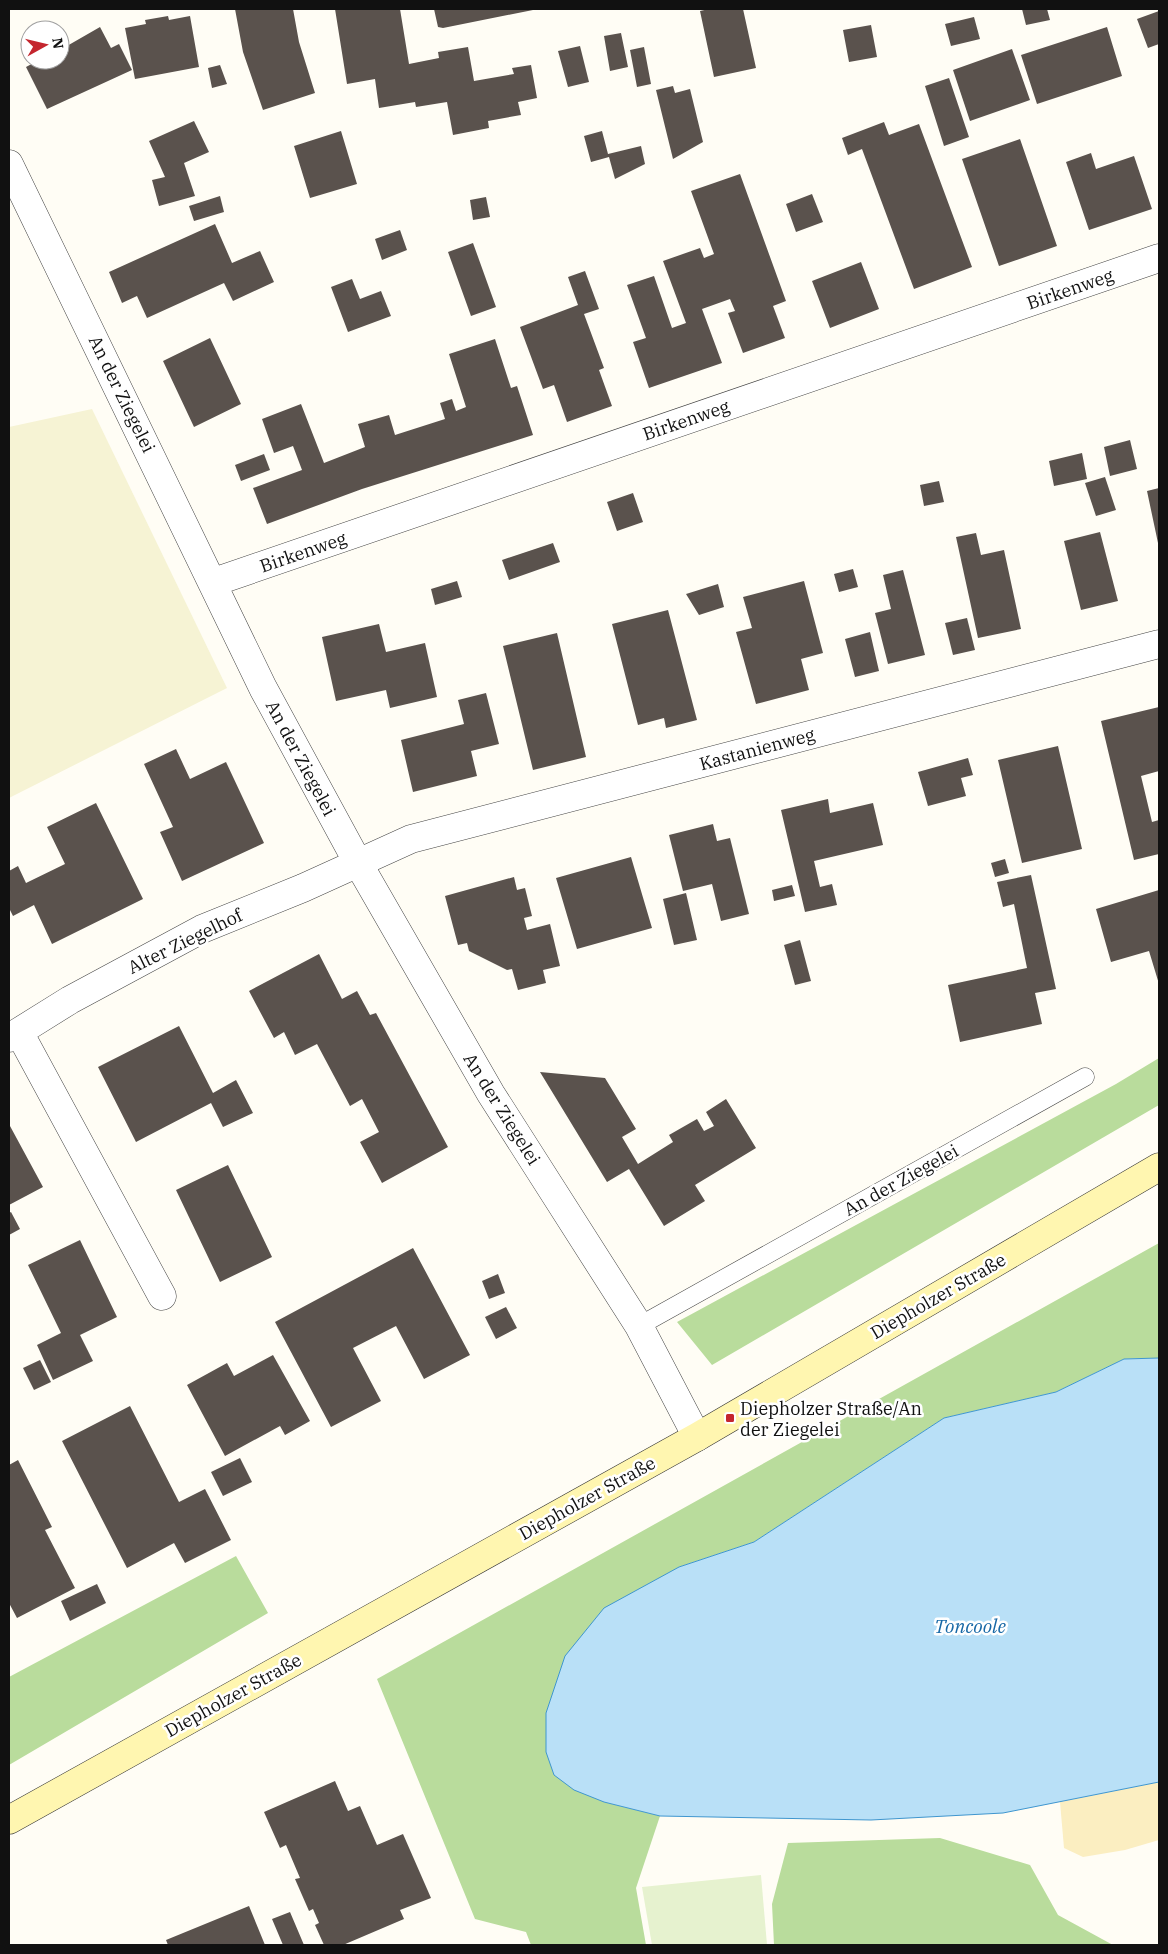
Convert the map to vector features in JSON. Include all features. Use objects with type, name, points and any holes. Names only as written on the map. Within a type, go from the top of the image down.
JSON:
[{"type":"main road","name":"Diepholzer Straße","points":[[9,1820],[696,1437],[1159,1167]]},
{"type":"street","name":"An der Ziegelei","points":[[9,164],[214,582],[263,688],[358,863],[491,1094],[639,1326],[696,1437]]},
{"type":"street","name":"Birkenweg","points":[[214,582],[1159,258]]},
{"type":"street","name":"Kastanienweg","points":[[358,863],[411,839],[1159,644]]},
{"type":"street","name":"Alter Ziegelhof","points":[[162,1296],[14,1035],[70,1000],[202,929],[358,863]]},
{"type":"lane","name":"An der Ziegelei","points":[[639,1326],[1086,1078]]},
{"type":"shaded area","points":[[92,409],[227,688],[9,798],[9,427]]},
{"type":"green space","points":[[1159,1058],[1159,1105],[712,1365],[677,1322],[1116,1084]]},
{"type":"green space","points":[[1159,1243],[1159,1358],[1124,1359],[1056,1392],[944,1418],[754,1542],[679,1567],[604,1802],[660,1816],[636,1888],[646,1945],[531,1945],[526,1932],[475,1919],[377,1679]]},
{"type":"green space","points":[[236,1556],[268,1613],[9,1765],[9,1677]]},
{"type":"green space","points":[[940,1838],[1030,1865],[1058,1915],[1113,1945],[774,1945],[772,1904],[788,1843]]},
{"type":"green space","points":[[761,1875],[767,1945],[652,1945],[642,1887]]},
{"type":"sand","points":[[1159,1782],[1159,1840],[1125,1850],[1083,1857],[1064,1848],[1060,1802]]},
{"type":"water","name":"Toncoole","points":[[1159,1358],[1159,1782],[1003,1813],[871,1820],[660,1816],[604,1802],[574,1790],[554,1775],[546,1752],[546,1713],[565,1656],[604,1608],[679,1567],[754,1542],[944,1418],[1056,1392],[1124,1359]]},
{"type":"building","points":[[235,9],[293,9],[299,42],[315,93],[263,110],[243,52]]},
{"type":"building","points":[[335,9],[400,9],[409,64],[439,58],[438,52],[468,47],[474,81],[514,74],[512,68],[531,65],[537,98],[518,102],[521,115],[488,121],[489,128],[453,135],[447,102],[416,107],[415,102],[379,108],[375,79],[347,84]]},
{"type":"building","points":[[434,9],[533,10],[443,28],[438,27]]},
{"type":"building","points":[[709,9],[743,9],[756,68],[714,77],[700,11]]},
{"type":"building","points":[[1022,9],[1047,9],[1050,20],[1026,25]]},
{"type":"building","points":[[1159,11],[1159,44],[1148,48],[1137,19]]},
{"type":"building","points":[[168,16],[169,20],[190,16],[199,67],[135,79],[125,28],[146,24],[145,20]]},
{"type":"building","points":[[974,17],[980,39],[951,46],[945,24]]},
{"type":"building","points":[[871,25],[877,57],[849,62],[843,30]]},
{"type":"building","points":[[100,27],[111,48],[119,44],[132,70],[47,109],[28,70],[70,70],[70,44]]},
{"type":"building","points":[[1107,27],[1122,76],[1037,104],[1021,55]]},
{"type":"building","points":[[621,33],[628,67],[610,71],[604,36]]},
{"type":"building","points":[[580,46],[589,82],[568,87],[558,51]]},
{"type":"building","points":[[644,47],[651,84],[637,87],[630,50]]},
{"type":"building","points":[[1012,49],[1030,100],[970,121],[953,70]]},
{"type":"building","points":[[220,65],[227,84],[212,88],[208,68]]},
{"type":"building","points":[[949,78],[969,137],[944,146],[925,86]]},
{"type":"building","points":[[673,86],[675,93],[690,89],[703,142],[673,159],[656,90]]},
{"type":"building","points":[[194,121],[209,152],[184,163],[195,196],[159,206],[152,180],[165,177],[149,141]]},
{"type":"building","points":[[884,122],[889,135],[919,124],[972,267],[914,289],[862,149],[848,155],[842,138]]},
{"type":"building","points":[[341,131],[357,184],[310,198],[294,146]]},
{"type":"building","points":[[602,131],[608,154],[641,146],[645,164],[615,179],[609,157],[591,162],[584,136]]},
{"type":"building","points":[[1020,139],[1057,246],[999,266],[962,159]]},
{"type":"building","points":[[1091,153],[1096,169],[1134,156],[1152,209],[1089,230],[1066,162]]},
{"type":"building","points":[[740,174],[786,301],[773,306],[785,338],[743,353],[728,313],[735,311],[730,299],[702,309],[722,363],[649,388],[633,342],[646,338],[627,285],[654,276],[672,328],[686,323],[663,261],[700,248],[704,258],[714,254],[691,191]]},
{"type":"building","points":[[812,194],[823,222],[796,232],[786,204]]},
{"type":"building","points":[[220,196],[224,212],[194,221],[189,206]]},
{"type":"building","points":[[486,197],[490,217],[473,220],[470,200]]},
{"type":"building","points":[[215,224],[232,263],[260,251],[274,282],[233,301],[224,283],[147,318],[137,296],[122,303],[109,272]]},
{"type":"building","points":[[400,230],[407,250],[382,260],[375,239]]},
{"type":"building","points":[[473,243],[496,307],[471,316],[448,252]]},
{"type":"building","points":[[861,262],[879,309],[830,328],[812,281]]},
{"type":"building","points":[[585,271],[599,309],[584,314],[604,368],[599,370],[612,406],[567,422],[554,385],[543,389],[520,327],[578,305],[568,277]]},
{"type":"building","points":[[352,279],[360,299],[381,291],[391,316],[348,332],[331,287]]},
{"type":"building","points":[[210,338],[241,404],[194,427],[163,361]]},
{"type":"building","points":[[495,339],[511,388],[517,386],[533,435],[362,489],[267,524],[253,488],[302,470],[293,446],[274,453],[262,419],[301,404],[324,463],[365,447],[358,424],[389,415],[395,435],[445,419],[440,403],[452,399],[456,411],[466,407],[449,354]]},
{"type":"building","points":[[1130,440],[1137,469],[1110,476],[1104,447]]},
{"type":"building","points":[[1082,453],[1087,479],[1054,486],[1049,461]]},
{"type":"building","points":[[264,454],[270,470],[241,481],[235,465]]},
{"type":"building","points":[[1105,477],[1116,510],[1096,516],[1085,483]]},
{"type":"building","points":[[939,481],[944,502],[924,506],[920,485]]},
{"type":"building","points":[[1159,488],[1159,543],[1158,543],[1147,491]]},
{"type":"building","points":[[633,493],[643,522],[617,531],[607,502]]},
{"type":"building","points":[[1100,532],[1118,601],[1081,610],[1064,541]]},
{"type":"building","points":[[976,533],[981,555],[1004,550],[1021,629],[978,638],[956,537]]},
{"type":"building","points":[[553,543],[560,562],[509,580],[502,560]]},
{"type":"building","points":[[853,569],[858,587],[839,592],[834,574]]},
{"type":"building","points":[[903,570],[925,655],[888,664],[875,613],[891,609],[883,575]]},
{"type":"building","points":[[457,581],[462,597],[435,605],[431,589]]},
{"type":"building","points":[[804,581],[823,653],[801,659],[809,690],[756,704],[736,632],[752,628],[743,597]]},
{"type":"building","points":[[718,584],[724,607],[699,615],[686,594]]},
{"type":"building","points":[[668,610],[697,720],[666,728],[664,718],[638,725],[612,624]]},
{"type":"building","points":[[967,618],[975,650],[953,655],[945,623]]},
{"type":"building","points":[[379,624],[386,652],[425,643],[437,697],[390,708],[386,690],[336,701],[322,637]]},
{"type":"building","points":[[870,632],[879,671],[855,677],[845,639]]},
{"type":"building","points":[[557,633],[586,757],[533,770],[503,646]]},
{"type":"building","points":[[486,693],[499,744],[471,751],[477,776],[413,792],[401,740],[464,724],[458,700]]},
{"type":"building","points":[[1159,707],[1159,771],[1141,776],[1152,822],[1159,820],[1159,854],[1134,860],[1101,721]]},
{"type":"building","points":[[1058,746],[1082,849],[1022,863],[998,760]]},
{"type":"building","points":[[176,749],[190,779],[226,762],[264,843],[182,881],[160,832],[173,827],[144,764]]},
{"type":"building","points":[[968,758],[973,775],[961,778],[966,796],[928,806],[918,772]]},
{"type":"building","points":[[828,799],[830,813],[873,803],[883,845],[814,861],[820,887],[832,884],[837,905],[805,912],[781,810]]},
{"type":"building","points":[[96,803],[143,899],[52,944],[34,905],[13,916],[9,908],[9,871],[18,866],[26,883],[65,864],[47,827]]},
{"type":"building","points":[[713,824],[717,841],[730,838],[749,914],[721,921],[712,884],[683,891],[669,835]]},
{"type":"building","points":[[631,857],[652,928],[577,949],[556,878]]},
{"type":"building","points":[[1005,859],[1009,873],[995,877],[991,863]]},
{"type":"building","points":[[1031,875],[1056,989],[1035,993],[1042,1024],[960,1042],[948,985],[1027,968],[1014,904],[1003,907],[997,882]]},
{"type":"building","points":[[514,877],[517,890],[525,888],[532,916],[524,918],[527,930],[550,924],[560,966],[543,970],[546,983],[518,990],[512,969],[507,970],[469,951],[467,943],[458,945],[445,896]]},
{"type":"building","points":[[792,885],[795,896],[774,901],[772,890]]},
{"type":"building","points":[[1159,890],[1159,984],[1149,951],[1111,962],[1096,909]]},
{"type":"building","points":[[686,893],[697,940],[674,945],[663,899]]},
{"type":"building","points":[[800,940],[811,981],[795,985],[784,945]]},
{"type":"building","points":[[319,954],[342,999],[357,991],[370,1015],[376,1013],[448,1147],[382,1183],[360,1142],[379,1132],[362,1099],[350,1106],[317,1044],[295,1055],[284,1032],[274,1038],[249,991]]},
{"type":"building","points":[[179,1026],[213,1093],[236,1080],[253,1113],[223,1127],[211,1103],[136,1142],[98,1067]]},
{"type":"building","points":[[540,1072],[605,1078],[636,1129],[622,1137],[638,1164],[673,1142],[669,1135],[697,1119],[704,1131],[714,1126],[706,1112],[726,1099],[756,1148],[695,1185],[705,1201],[664,1226],[629,1169],[607,1182]]},
{"type":"building","points":[[9,1127],[43,1187],[9,1205]]},
{"type":"building","points":[[228,1165],[272,1257],[220,1282],[176,1190]]},
{"type":"building","points":[[11,1212],[20,1229],[9,1235],[9,1213]]},
{"type":"building","points":[[80,1240],[117,1317],[80,1335],[93,1361],[53,1380],[37,1345],[61,1333],[28,1265]]},
{"type":"building","points":[[413,1248],[470,1355],[424,1379],[396,1326],[353,1348],[381,1401],[331,1427],[275,1322]]},
{"type":"building","points":[[498,1274],[505,1293],[489,1299],[482,1281]]},
{"type":"building","points":[[506,1307],[517,1328],[496,1339],[485,1317]]},
{"type":"building","points":[[273,1355],[310,1421],[285,1435],[280,1426],[225,1456],[187,1385],[227,1363],[234,1376]]},
{"type":"building","points":[[40,1360],[51,1382],[34,1390],[23,1368]]},
{"type":"building","points":[[130,1406],[179,1502],[205,1489],[231,1540],[185,1563],[174,1543],[127,1568],[62,1441]]},
{"type":"building","points":[[240,1458],[252,1482],[223,1496],[211,1472]]},
{"type":"building","points":[[18,1460],[52,1527],[45,1530],[75,1588],[17,1618],[9,1603],[9,1465]]},
{"type":"building","points":[[97,1584],[106,1603],[70,1621],[61,1601]]},
{"type":"building","points":[[335,1781],[348,1811],[360,1806],[377,1845],[403,1834],[431,1898],[400,1910],[404,1919],[343,1945],[324,1945],[315,1925],[319,1923],[313,1909],[309,1911],[295,1879],[300,1878],[286,1845],[280,1848],[264,1812]]},
{"type":"building","points":[[249,1906],[265,1945],[168,1945],[166,1940]]},
{"type":"building","points":[[290,1912],[304,1945],[283,1945],[272,1919]]},
{"type":"place","name":"Diepholzer Straße/An der Ziegelei","points":[[730,1418]]}]
